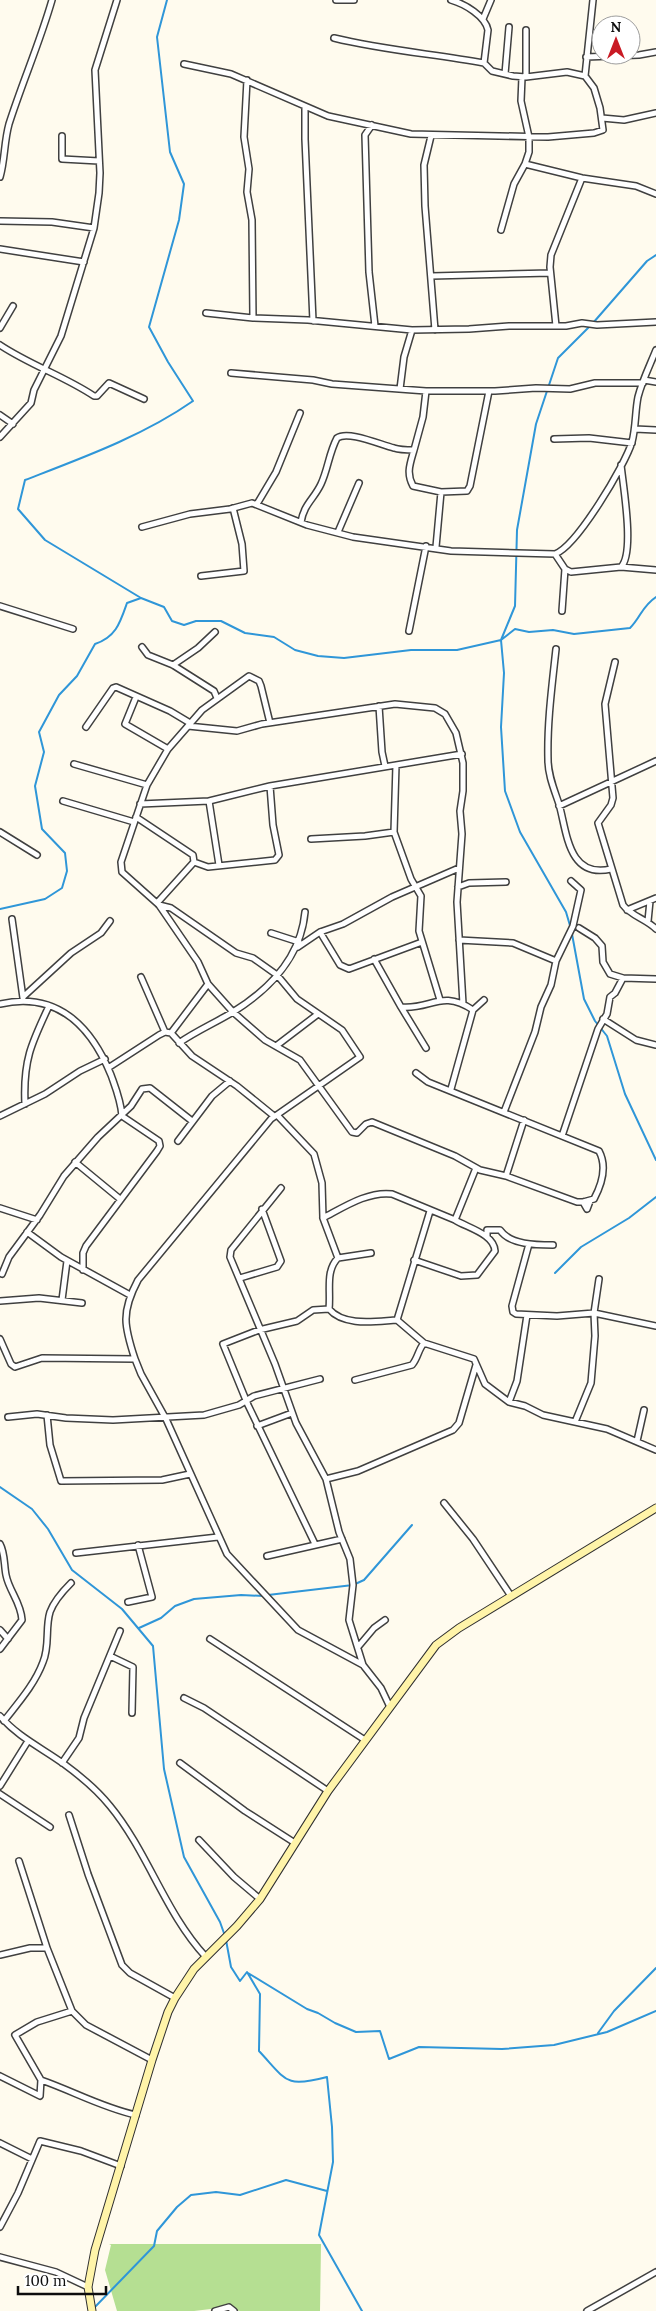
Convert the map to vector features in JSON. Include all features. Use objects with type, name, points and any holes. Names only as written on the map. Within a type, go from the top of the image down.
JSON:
[{"type":"main road","points":[[92,2311],[88,2288],[96,2250],[152,2060],[168,2012],[194,1969],[260,1899],[328,1791],[436,1645],[459,1628],[656,1508]]},
{"type":"street","points":[[0,177],[4,165],[9,126],[52,0]]},
{"type":"street","points":[[0,437],[31,403],[34,390],[61,336],[94,228],[99,193],[96,70],[117,0]]},
{"type":"street","points":[[336,0],[354,0]]},
{"type":"street","points":[[451,0],[459,2],[483,19],[488,30],[484,63]]},
{"type":"street","points":[[483,19],[491,0]]},
{"type":"street","points":[[184,64],[231,74],[328,116],[411,134],[528,137],[600,132],[604,126],[594,88],[585,76],[593,0]]},
{"type":"street","points":[[505,74],[509,27]]},
{"type":"street","points":[[501,230],[514,184],[529,152],[521,101],[526,30]]},
{"type":"street","points":[[334,38],[377,48],[420,52],[484,63],[492,71],[524,77],[567,72],[585,76]]},
{"type":"street","points":[[586,57],[640,55],[656,52]]},
{"type":"street","points":[[247,80],[244,137],[249,169],[247,192],[252,220],[253,318]]},
{"type":"street","points":[[305,107],[314,321]]},
{"type":"street","points":[[602,118],[624,120],[656,113]]},
{"type":"street","points":[[372,125],[365,136],[369,272],[374,326]]},
{"type":"street","points":[[62,136],[62,159],[99,161]]},
{"type":"street","points":[[431,136],[424,165],[426,226],[429,269],[432,276],[435,330]]},
{"type":"street","points":[[525,164],[582,178],[636,186],[656,194]]},
{"type":"street","points":[[556,326],[550,273],[551,256],[582,178]]},
{"type":"street","points":[[0,221],[52,222],[94,228]]},
{"type":"street","points":[[0,249],[84,262]]},
{"type":"street","points":[[432,276],[550,273]]},
{"type":"street","points":[[0,328],[13,306]]},
{"type":"street","points":[[206,313],[412,330],[656,322]]},
{"type":"street","points":[[400,389],[404,357],[412,330]]},
{"type":"street","points":[[0,345],[24,360],[74,382],[94,396],[97,396],[109,383],[144,399]]},
{"type":"street","points":[[142,527],[190,514],[257,504],[301,522],[353,537],[452,551],[555,554],[568,546],[587,522],[632,443],[637,403],[656,350]]},
{"type":"street","points":[[232,374],[426,391],[570,389],[595,382],[656,382]]},
{"type":"street","points":[[426,391],[423,417],[408,470],[409,478],[413,486],[441,492],[467,491],[470,486],[489,391]]},
{"type":"street","points":[[257,504],[276,472],[300,413]]},
{"type":"street","points":[[0,415],[13,424]]},
{"type":"street","points":[[635,429],[656,430]]},
{"type":"street","points":[[301,522],[305,507],[320,486],[330,452],[339,436],[375,442],[395,448],[414,450]]},
{"type":"street","points":[[554,439],[589,438],[632,443]]},
{"type":"street","points":[[621,464],[628,524],[626,559],[621,567]]},
{"type":"street","points":[[338,532],[359,483]]},
{"type":"street","points":[[436,548],[441,492]]},
{"type":"street","points":[[200,576],[244,571],[242,544],[233,508]]},
{"type":"street","points":[[409,631],[426,546]]},
{"type":"street","points":[[555,554],[565,569],[562,610]]},
{"type":"street","points":[[565,569],[576,572],[621,567],[656,570]]},
{"type":"street","points":[[0,606],[73,629]]},
{"type":"street","points":[[173,666],[198,648],[215,632]]},
{"type":"street","points":[[142,647],[148,655],[173,666],[214,690],[217,698]]},
{"type":"street","points":[[556,649],[548,729],[548,761],[553,787],[569,846],[579,861],[595,870],[611,869]]},
{"type":"street","points":[[615,662],[605,704],[613,782],[611,805],[598,823],[623,905],[626,910],[648,921],[656,929]]},
{"type":"street","points":[[270,723],[261,686],[252,676],[245,677],[217,698],[189,724],[168,749],[147,785],[120,868],[125,876],[158,904],[198,962],[208,984],[233,1012],[261,1036],[300,1060],[352,1132],[357,1133],[366,1124],[372,1122],[455,1156],[476,1168],[506,1176],[568,1200],[590,1201],[597,1193],[603,1168],[602,1157],[599,1151],[451,1089],[426,1081],[416,1073]]},
{"type":"street","points":[[86,728],[113,688],[120,687],[136,697],[170,710],[189,724],[232,731],[270,723],[314,718],[395,704],[441,710],[456,733],[462,754],[464,784],[460,811],[462,834],[458,887],[463,1004]]},
{"type":"street","points":[[136,697],[125,724],[168,749]]},
{"type":"street","points":[[379,706],[382,752],[385,766]]},
{"type":"street","points":[[140,804],[209,801],[270,786],[462,754]]},
{"type":"street","points":[[559,806],[656,761]]},
{"type":"street","points":[[74,764],[147,785]]},
{"type":"street","points":[[396,765],[394,832],[409,875],[421,896],[419,931],[440,1000]]},
{"type":"street","points":[[194,862],[208,868],[219,865],[278,859],[270,786]]},
{"type":"street","points":[[63,801],[135,819],[193,855],[194,862],[158,904]]},
{"type":"street","points":[[209,801],[219,865]]},
{"type":"street","points":[[0,832],[38,855]]},
{"type":"street","points":[[311,840],[394,832]]},
{"type":"street","points":[[298,944],[320,932],[343,924],[392,897],[459,868]]},
{"type":"street","points":[[504,1112],[535,1032],[541,1007],[551,985],[556,961],[573,926],[581,893],[580,888],[571,881]]},
{"type":"street","points":[[458,887],[469,883],[506,882]]},
{"type":"street","points":[[626,910],[656,898]]},
{"type":"street","points":[[648,921],[650,901]]},
{"type":"street","points":[[158,904],[170,908],[236,953],[253,958],[277,975],[290,992],[342,1030],[360,1057],[276,1116],[138,1280],[130,1295],[126,1310],[126,1330],[141,1374],[165,1418],[227,1554],[239,1570],[298,1630],[348,1655],[363,1666],[381,1688],[390,1707]]},
{"type":"street","points":[[179,1043],[233,1012],[277,975],[298,944],[306,912]]},
{"type":"street","points":[[12,919],[23,999]]},
{"type":"street","points":[[23,999],[71,953],[101,933],[110,921]]},
{"type":"street","points":[[579,928],[595,938],[602,946],[603,962],[610,974],[623,978],[656,979]]},
{"type":"street","points":[[320,932],[335,958],[344,968],[349,969],[422,942]]},
{"type":"street","points":[[271,933],[298,944]]},
{"type":"street","points":[[459,940],[513,943],[556,961]]},
{"type":"street","points":[[374,959],[426,1048]]},
{"type":"street","points":[[141,976],[168,1033],[198,1061],[230,1081],[276,1116],[314,1154],[322,1183],[324,1218],[338,1258]]},
{"type":"street","points":[[562,1136],[606,1014],[610,997],[615,994],[623,978]]},
{"type":"street","points":[[108,1068],[168,1033],[208,984]]},
{"type":"street","points":[[0,1004],[23,999],[49,1006],[82,1024],[105,1060],[119,1097],[122,1116],[159,1141],[160,1146],[86,1246],[83,1254],[83,1270]]},
{"type":"street","points":[[401,1007],[440,1000],[463,1004],[473,1010]]},
{"type":"street","points":[[451,1089],[473,1010],[484,1000]]},
{"type":"street","points":[[25,1104],[24,1081],[29,1050],[49,1006]]},
{"type":"street","points":[[276,1046],[318,1014]]},
{"type":"street","points":[[603,1019],[636,1040],[656,1045]]},
{"type":"street","points":[[0,1116],[46,1094],[80,1071],[105,1060]]},
{"type":"street","points":[[178,1141],[212,1096],[230,1081]]},
{"type":"street","points":[[2,1274],[9,1257],[37,1220],[61,1180],[75,1162],[131,1106],[142,1088],[150,1088],[192,1121]]},
{"type":"street","points":[[506,1176],[524,1120]]},
{"type":"street","points":[[75,1162],[120,1199]]},
{"type":"street","points":[[455,1220],[476,1168]]},
{"type":"street","points":[[281,1188],[262,1210],[230,1254],[292,1412],[326,1479],[342,1539],[350,1559],[353,1585],[349,1620],[363,1666]]},
{"type":"street","points":[[324,1218],[354,1202],[384,1193],[392,1194],[455,1220],[486,1236],[496,1250],[477,1275],[461,1276],[414,1260]]},
{"type":"street","points":[[0,1208],[37,1220]]},
{"type":"street","points":[[240,1278],[276,1267],[281,1261],[262,1210]]},
{"type":"street","points":[[397,1320],[430,1210]]},
{"type":"street","points":[[486,1236],[487,1230],[500,1230],[503,1234],[529,1244],[553,1245]]},
{"type":"street","points":[[27,1232],[68,1261],[130,1295]]},
{"type":"street","points":[[529,1244],[512,1306],[513,1312],[516,1314],[565,1316],[594,1313],[656,1326]]},
{"type":"street","points":[[371,1253],[338,1258],[332,1265],[330,1272],[329,1309],[334,1315],[374,1324],[397,1320]]},
{"type":"street","points":[[62,1300],[68,1261]]},
{"type":"street","points":[[575,1422],[591,1383],[595,1336],[594,1313],[599,1279]]},
{"type":"street","points":[[0,1301],[28,1298],[82,1303]]},
{"type":"street","points":[[315,1544],[257,1426],[223,1344],[260,1330],[297,1321],[313,1310],[329,1309]]},
{"type":"street","points":[[509,1402],[517,1381],[527,1315]]},
{"type":"street","points":[[397,1320],[424,1343],[474,1359],[485,1384],[509,1402],[525,1406],[543,1415],[607,1429],[656,1450]]},
{"type":"street","points":[[0,1339],[11,1364],[15,1367],[42,1358],[136,1359]]},
{"type":"street","points":[[355,1380],[412,1365],[416,1360],[419,1349],[424,1343]]},
{"type":"street","points":[[326,1479],[358,1471],[453,1430],[459,1423],[476,1365]]},
{"type":"street","points":[[8,1417],[47,1415],[90,1419],[165,1418],[204,1414],[239,1405],[254,1396],[320,1379]]},
{"type":"street","points":[[637,1441],[644,1410]]},
{"type":"street","points":[[257,1426],[292,1412]]},
{"type":"street","points":[[47,1415],[50,1445],[61,1481],[162,1480],[190,1474]]},
{"type":"street","points":[[444,1503],[473,1539],[511,1596]]},
{"type":"street","points":[[76,1553],[218,1537]]},
{"type":"street","points":[[268,1556],[342,1539]]},
{"type":"street","points":[[0,1544],[3,1549],[6,1577],[17,1597],[22,1614],[22,1620],[0,1649]]},
{"type":"street","points":[[128,1602],[152,1596],[138,1545]]},
{"type":"street","points":[[4,1721],[27,1692],[43,1663],[48,1644],[50,1613],[53,1605],[70,1583]]},
{"type":"street","points":[[358,1647],[374,1628],[385,1620]]},
{"type":"street","points":[[0,1630],[8,1639]]},
{"type":"street","points":[[62,1763],[79,1738],[84,1718],[120,1631]]},
{"type":"street","points":[[210,1639],[366,1740]]},
{"type":"street","points":[[110,1656],[133,1666],[132,1713]]},
{"type":"street","points":[[184,1698],[235,1728],[328,1791]]},
{"type":"street","points":[[0,1716],[28,1741],[62,1763],[109,1805],[139,1851],[181,1925],[206,1958]]},
{"type":"street","points":[[0,1786],[28,1741]]},
{"type":"street","points":[[180,1763],[245,1811],[295,1843]]},
{"type":"street","points":[[0,1794],[50,1827]]},
{"type":"street","points":[[69,1815],[88,1874],[122,1966],[130,1973],[175,1998]]},
{"type":"street","points":[[199,1840],[234,1877],[260,1899]]},
{"type":"street","points":[[19,1861],[47,1948],[72,2011],[86,2025],[152,2060]]},
{"type":"street","points":[[0,1955],[30,1948],[47,1948]]},
{"type":"street","points":[[0,2076],[39,2096],[41,2080],[15,2035],[16,2032],[37,2022],[72,2011]]},
{"type":"street","points":[[41,2080],[63,2087],[112,2109],[136,2114]]},
{"type":"street","points":[[0,2227],[18,2193],[38,2143],[42,2140],[81,2151],[121,2166]]},
{"type":"street","points":[[0,2143],[32,2159]]},
{"type":"street","points":[[0,2256],[56,2272],[88,2288]]},
{"type":"street","points":[[587,2311],[656,2272]]},
{"type":"street","points":[[215,2311],[229,2306],[234,2311]]},
{"type":"green space","points":[[109,2244],[321,2244],[320,2311],[240,2311],[227,2307],[194,2311],[117,2311],[105,2270],[111,2245]]},
{"type":"waterway","points":[[141,598],[45,540],[18,509],[25,480],[133,436],[174,414],[193,401],[168,362],[149,327],[179,220],[184,184],[170,152],[157,37],[167,0]]},
{"type":"waterway","points":[[593,323],[647,261],[656,255]]},
{"type":"waterway","points":[[571,929],[566,912],[520,832],[505,791],[501,727],[504,673],[501,640],[515,606],[517,530],[536,424],[558,358],[590,326]]},
{"type":"waterway","points":[[0,909],[45,899],[62,888],[67,871],[65,853],[42,829],[35,786],[44,752],[39,732],[59,695],[77,676],[95,644],[113,633],[127,603],[141,598],[164,607],[172,621],[184,625],[196,621],[221,621],[245,633],[274,637],[295,650],[318,656],[344,658],[411,650],[457,650],[501,640],[515,629],[529,632],[553,630],[574,634],[630,628],[648,604],[656,597]]},
{"type":"waterway","points":[[572,934],[584,999],[595,1021],[607,1036],[625,1094],[656,1160]]},
{"type":"waterway","points":[[555,1273],[581,1247],[629,1218],[656,1197]]},
{"type":"waterway","points":[[0,1487],[32,1509],[48,1529],[72,1570],[122,1609],[153,1646],[164,1769],[184,1857],[220,1922],[225,1936]]},
{"type":"waterway","points":[[268,1595],[353,1585],[364,1580],[412,1525]]},
{"type":"waterway","points":[[139,1628],[161,1618],[175,1606],[194,1599],[241,1595],[264,1596]]},
{"type":"waterway","points":[[226,1940],[231,1967],[240,1981],[247,1972],[260,1994],[259,2051],[282,2075],[294,2082],[327,2077],[333,2162],[319,2235],[362,2311]]},
{"type":"waterway","points":[[598,2033],[614,2011],[656,1968]]},
{"type":"waterway","points":[[248,1973],[307,2009],[335,2023],[356,2032],[380,2031],[389,2059],[419,2047],[502,2049],[554,2045],[607,2032],[656,2011]]},
{"type":"waterway","points":[[93,2309],[154,2246],[157,2231],[177,2207],[191,2195],[216,2192],[240,2195],[286,2180],[327,2191]]}]
